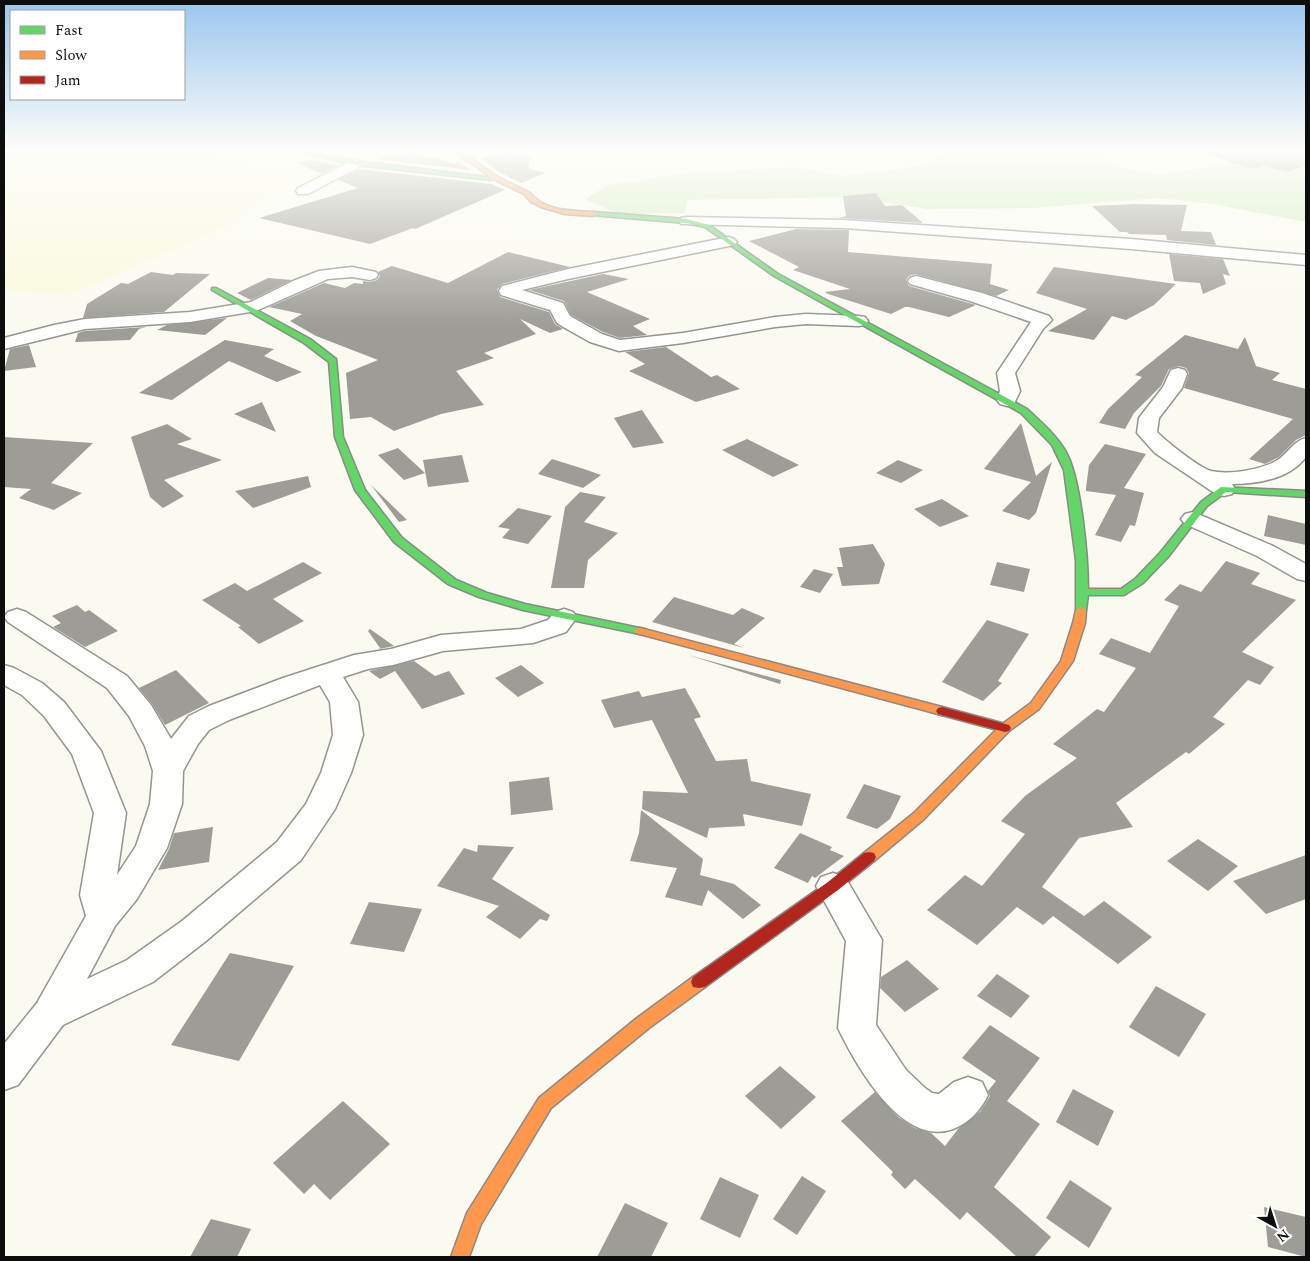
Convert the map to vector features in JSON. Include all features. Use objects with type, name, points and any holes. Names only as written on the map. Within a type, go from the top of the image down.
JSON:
[{"type":"main road","points":[[460,1257],[474,1219],[545,1103],[643,1023],[834,886],[919,816],[1005,728],[1035,706],[1067,661],[1079,623],[1083,592],[1082,557],[1071,480],[1064,458],[1052,438],[1037,422],[1007,400],[776,275],[708,226],[686,221],[565,212],[556,209]]},
{"type":"main road","points":[[214,289],[325,353],[333,361],[339,437],[360,490],[398,540],[452,582],[482,595],[564,617],[625,627],[1005,728]]},
{"type":"main road","points":[[1083,592],[1124,592],[1139,582],[1164,555],[1204,504],[1224,489],[1306,494]]},
{"type":"street","points":[[686,221],[852,225],[1131,244],[1306,260]]},
{"type":"street","points":[[729,242],[568,274],[508,289],[507,291],[556,308],[563,319],[571,324],[596,338],[619,346],[683,338],[775,322],[806,319],[859,321]]},
{"type":"street","points":[[4,344],[54,330],[85,324],[146,318],[190,317],[256,306],[299,284],[325,274],[352,272],[370,275]]},
{"type":"street","points":[[916,281],[976,297],[1043,320],[1036,326],[1006,372],[1010,391],[1007,400]]},
{"type":"street","points":[[1178,374],[1172,388],[1149,418],[1147,434],[1162,449],[1224,489]]},
{"type":"street","points":[[1206,477],[1236,478],[1262,476],[1290,462],[1306,444]]},
{"type":"street","points":[[1193,519],[1265,551],[1306,574]]},
{"type":"street","points":[[4,1073],[50,1014],[103,916],[125,890],[151,848],[166,804],[168,771],[160,746],[141,712],[117,682],[17,617]]},
{"type":"street","points":[[168,771],[186,739],[199,723],[219,713],[293,684],[364,661],[392,657],[441,643],[524,636],[557,626],[564,617]]},
{"type":"street","points":[[4,674],[32,688],[54,708],[86,751],[110,813],[97,895],[103,916]]},
{"type":"street","points":[[50,1014],[140,972],[194,931],[289,851],[319,809],[336,772],[348,735],[344,702],[327,674]]},
{"type":"street","points":[[834,886],[864,940],[857,1028],[892,1082],[911,1101],[925,1111],[946,1113],[968,1095]]},
{"type":"green space","points":[[4,209],[252,209],[221,229],[69,295],[4,290]]},
{"type":"green space","points":[[607,209],[686,209],[685,213],[618,214]]},
{"type":"green space","points":[[1237,209],[1306,209],[1306,222]]},
{"type":"building","points":[[289,209],[462,209],[415,229],[413,228],[370,244],[259,218]]},
{"type":"building","points":[[845,209],[906,209],[923,223],[838,218],[846,216]]},
{"type":"building","points":[[1095,209],[1186,209],[1181,231],[1211,232],[1216,245],[1167,240],[1166,235],[1120,232]]},
{"type":"building","points":[[796,229],[849,230],[848,252],[992,264],[990,284],[1009,290],[996,296],[915,274],[909,276],[906,280],[909,286],[976,305],[949,317],[909,307],[891,314],[828,294],[825,292],[850,289],[793,270],[799,267],[749,241]]},
{"type":"building","points":[[508,252],[570,267],[502,284],[497,290],[500,297],[549,312],[555,324],[563,329],[550,333],[520,319],[536,334],[484,353],[494,358],[456,371],[484,405],[441,414],[394,431],[371,417],[350,419],[346,373],[378,360],[316,336],[290,321],[302,314],[269,307],[324,283],[345,288],[354,283],[363,284],[363,281],[377,280],[380,276],[378,272],[392,266],[448,283]]},
{"type":"building","points":[[1169,254],[1223,259],[1230,276],[1223,274],[1226,284],[1203,294],[1200,283],[1174,281]]},
{"type":"building","points":[[1054,267],[1176,284],[1154,305],[1126,320],[1112,316],[1094,340],[1048,331],[1087,309],[1036,293]]},
{"type":"building","points":[[151,272],[173,275],[176,273],[210,274],[164,312],[83,318],[87,304],[121,283],[128,284]]},
{"type":"building","points":[[603,274],[629,279],[587,292],[650,319],[633,326],[647,335],[620,338],[603,332],[571,315],[564,301],[529,290]]},
{"type":"building","points":[[268,278],[292,280],[251,300],[237,293]]},
{"type":"building","points":[[227,318],[205,335],[157,330],[167,325]]},
{"type":"building","points":[[146,327],[139,329],[130,340],[75,342],[78,333],[85,331]]},
{"type":"building","points":[[1185,335],[1238,349],[1245,337],[1256,366],[1280,373],[1272,380],[1306,389],[1306,435],[1296,440],[1279,457],[1265,464],[1249,459],[1293,419],[1184,388],[1189,373],[1186,368],[1179,366],[1169,369],[1161,386],[1134,413],[1125,429],[1099,423],[1108,409],[1142,377],[1135,375]]},
{"type":"building","points":[[225,340],[274,349],[264,356],[302,372],[277,382],[229,361],[172,400],[139,393]]},
{"type":"building","points":[[29,345],[36,367],[4,371],[10,349]]},
{"type":"building","points":[[666,347],[711,377],[717,375],[740,389],[696,402],[629,371],[645,364],[625,352]]},
{"type":"building","points":[[262,402],[276,432],[234,414]]},
{"type":"building","points":[[642,410],[664,443],[633,448],[614,418]]},
{"type":"building","points":[[1021,423],[1036,476],[1052,462],[1036,513],[1029,520],[1002,511],[1031,482],[984,469]]},
{"type":"building","points":[[167,424],[192,439],[177,444],[222,460],[164,480],[184,496],[163,508],[150,497],[131,437]]},
{"type":"building","points":[[4,437],[93,443],[51,483],[82,493],[54,510],[19,498],[31,489],[4,487]]},
{"type":"building","points":[[747,439],[799,465],[773,477],[722,450]]},
{"type":"building","points":[[1105,444],[1146,454],[1124,488],[1144,493],[1135,526],[1130,525],[1121,542],[1095,535],[1116,495],[1086,491],[1089,465]]},
{"type":"building","points":[[398,448],[425,473],[404,480],[378,455]]},
{"type":"building","points":[[462,455],[469,482],[428,487],[423,460]]},
{"type":"building","points":[[552,459],[601,475],[583,488],[538,474]]},
{"type":"building","points":[[898,460],[923,470],[901,483],[876,473]]},
{"type":"building","points":[[308,476],[311,487],[253,508],[235,491]]},
{"type":"building","points":[[371,485],[407,520],[399,522]]},
{"type":"building","points":[[580,492],[606,497],[584,522],[618,533],[588,560],[584,588],[551,588],[565,507]]},
{"type":"building","points":[[942,499],[969,516],[940,527],[914,509]]},
{"type":"building","points":[[518,508],[552,516],[528,544],[502,538],[510,529],[498,527]]},
{"type":"building","points":[[1268,515],[1306,524],[1306,545],[1264,536]]},
{"type":"building","points":[[873,544],[885,564],[879,584],[842,586],[837,567],[843,567],[839,548]]},
{"type":"building","points":[[1226,561],[1260,573],[1251,584],[1296,600],[1242,652],[1274,667],[1260,685],[1248,680],[1213,717],[1225,724],[1189,754],[1186,752],[1116,803],[1133,827],[1079,838],[1042,887],[1084,916],[1104,901],[1152,937],[1118,964],[1053,916],[1043,925],[1017,907],[977,945],[927,910],[965,875],[982,886],[1025,834],[1001,821],[1025,796],[1077,758],[1053,744],[1097,709],[1104,712],[1136,668],[1099,654],[1111,638],[1150,653],[1179,606],[1164,600],[1180,584],[1201,592]]},
{"type":"building","points":[[303,562],[322,573],[273,599],[304,621],[259,644],[238,627],[241,626],[202,600],[235,583],[247,591]]},
{"type":"building","points":[[997,562],[1030,569],[1024,592],[990,585]]},
{"type":"building","points":[[814,569],[833,574],[820,593],[800,587]]},
{"type":"building","points":[[674,597],[733,615],[742,608],[765,618],[734,644],[744,648],[652,622]]},
{"type":"building","points":[[77,605],[85,612],[89,610],[118,631],[85,647],[53,627],[61,623],[52,616]]},
{"type":"building","points":[[987,620],[1029,634],[998,681],[1002,683],[983,701],[942,682]]},
{"type":"building","points":[[370,629],[394,646],[379,649],[368,631]]},
{"type":"building","points":[[688,655],[781,680],[780,684]]},
{"type":"building","points":[[414,661],[435,676],[449,671],[465,694],[422,709],[395,671],[380,679],[369,671]]},
{"type":"building","points":[[521,665],[544,683],[518,697],[495,678]]},
{"type":"building","points":[[176,670],[209,703],[165,725],[139,688]]},
{"type":"building","points":[[685,688],[701,717],[694,719],[716,761],[747,759],[751,781],[811,794],[802,826],[743,814],[745,826],[709,828],[707,838],[642,809],[643,791],[688,793],[652,720],[614,728],[601,700],[639,691],[642,697]]},
{"type":"building","points":[[549,777],[553,810],[511,815],[509,782]]},
{"type":"building","points":[[864,784],[901,796],[890,819],[877,829],[846,818]]},
{"type":"building","points":[[641,810],[703,859],[700,875],[734,884],[761,905],[743,919],[708,890],[702,906],[665,897],[677,868],[630,861],[639,833]]},
{"type":"building","points":[[213,827],[209,862],[158,870],[169,849],[174,833]]},
{"type":"building","points":[[800,833],[832,847],[830,850],[844,856],[815,878],[812,876],[808,883],[774,868]]},
{"type":"building","points":[[1198,839],[1238,866],[1208,891],[1167,861]]},
{"type":"building","points":[[478,845],[514,847],[492,879],[550,915],[547,921],[540,919],[520,939],[486,917],[499,906],[437,886],[464,848],[477,852]]},
{"type":"building","points":[[1306,855],[1306,899],[1266,914],[1233,881]]},
{"type":"building","points":[[369,902],[422,909],[404,952],[350,944]]},
{"type":"building","points":[[230,953],[294,966],[239,1061],[171,1045]]},
{"type":"building","points":[[907,960],[939,989],[905,1012],[880,988],[881,977]]},
{"type":"building","points":[[997,974],[1030,996],[1011,1018],[977,996]]},
{"type":"building","points":[[1156,986],[1206,1014],[1179,1057],[1129,1027]]},
{"type":"building","points":[[990,1025],[1040,1058],[1007,1101],[1040,1124],[994,1187],[1051,1237],[1034,1257],[1017,1257],[967,1212],[960,1220],[915,1179],[905,1189],[891,1175],[893,1172],[841,1121],[875,1092],[898,1117],[915,1128],[931,1133],[945,1146],[958,1129],[980,1112],[990,1096],[988,1091],[996,1081],[962,1058]]},
{"type":"building","points":[[780,1066],[816,1097],[781,1129],[745,1096]]},
{"type":"building","points":[[1073,1089],[1114,1111],[1098,1146],[1056,1122]]},
{"type":"building","points":[[343,1101],[390,1144],[330,1200],[314,1184],[304,1194],[273,1163]]},
{"type":"building","points":[[802,1176],[826,1191],[797,1235],[773,1219]]},
{"type":"building","points":[[720,1177],[759,1195],[740,1238],[700,1219]]},
{"type":"building","points":[[1070,1180],[1112,1208],[1089,1248],[1046,1218]]},
{"type":"building","points":[[625,1203],[668,1223],[651,1257],[597,1257]]},
{"type":"building","points":[[1264,1207],[1306,1217],[1306,1257],[1268,1247]]},
{"type":"building","points":[[211,1219],[251,1229],[237,1257],[190,1257]]},
{"type":"traffic: fast","points":[[593,214],[686,221],[707,226],[776,275],[1024,411],[1056,444],[1068,470],[1079,535],[1082,585],[1081,610]]},
{"type":"traffic: fast","points":[[214,289],[307,341],[333,361],[339,437],[360,490],[398,540],[452,582],[483,595],[523,607],[640,631]]},
{"type":"traffic: fast","points":[[1083,592],[1124,592],[1139,581],[1164,555],[1204,504],[1224,489],[1306,494]]},
{"type":"traffic: slow","points":[[553,209],[565,212],[593,214]]},
{"type":"traffic: slow","points":[[869,857],[919,816],[1005,728],[1035,706],[1067,661],[1079,623],[1081,610]]},
{"type":"traffic: slow","points":[[640,631],[942,711]]},
{"type":"traffic: slow","points":[[460,1257],[474,1219],[545,1103],[643,1023],[699,982]]},
{"type":"traffic: jam","points":[[942,711],[1005,728]]},
{"type":"traffic: jam","points":[[699,982],[833,886],[869,857]]}]
